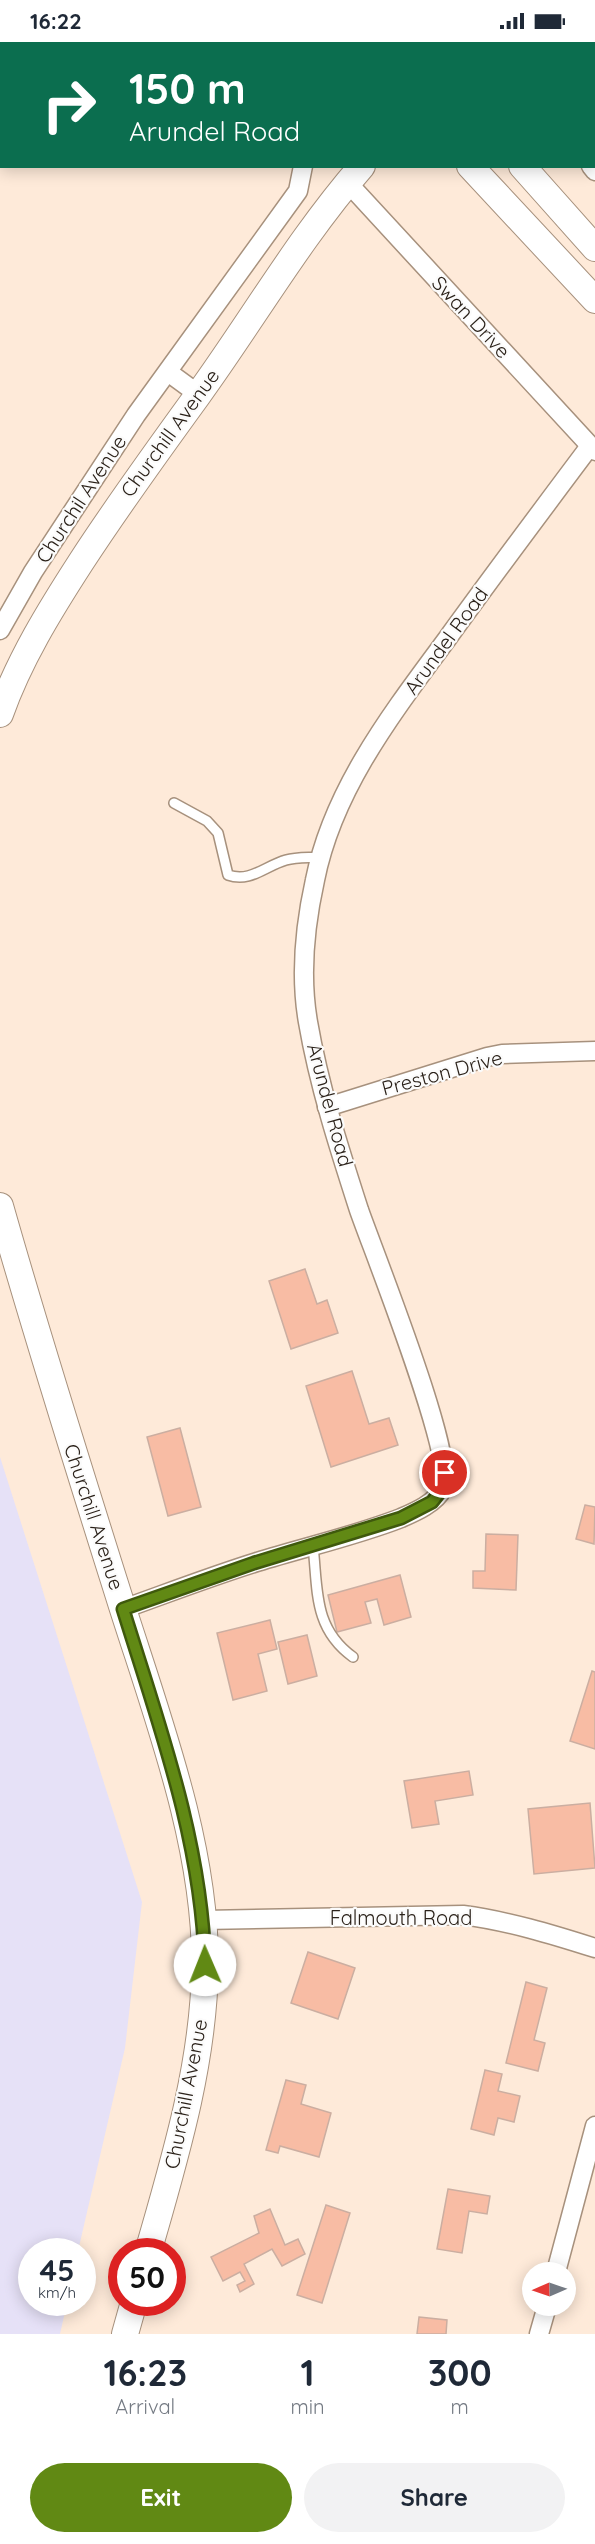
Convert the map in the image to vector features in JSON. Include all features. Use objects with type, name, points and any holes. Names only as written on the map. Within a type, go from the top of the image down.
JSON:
[{"type":"main road","points":[[472,168],[595,300]]},
{"type":"main road","points":[[524,168],[595,248]]},
{"type":"main road","name":"Churchill Avenue","points":[[0,714],[25,657],[51,608],[114,510],[198,394],[346,178]]},
{"type":"main road","name":"Churchill Avenue","points":[[0,1206],[180,1796],[204,1920],[203,2000],[199,2041],[182,2131],[152,2238]]},
{"type":"main road","points":[[124,2334],[130,2316]]},
{"type":"street","name":"Churchil Avenue","points":[[0,630],[33,572],[136,415],[298,190],[303,168]]},
{"type":"street","name":"Swan Drive","points":[[346,178],[593,448]]},
{"type":"street","points":[[168,372],[198,394]]},
{"type":"street","name":"Arundel Road","points":[[123,1609],[254,1563],[401,1518],[432,1502],[443,1488],[445,1473],[435,1424],[359,1209],[327,1107],[307,1018],[305,970],[307,929],[320,857],[336,814],[360,765],[397,707],[593,448]]},
{"type":"street","name":"Preston Drive","points":[[327,1107],[487,1057],[502,1054],[595,1051]]},
{"type":"street","name":"Falmouth Road","points":[[204,1920],[463,1916],[497,1920],[595,1948]]},
{"type":"street","points":[[559,2262],[595,2126]]},
{"type":"street","points":[[540,2334],[544,2316]]},
{"type":"lane","points":[[174,803],[207,821],[218,833],[228,875],[237,878],[256,874],[274,864],[289,860],[320,857]]},
{"type":"lane","points":[[313,1546],[323,1620],[333,1641],[353,1657]]},
{"type":"shaded area","points":[[0,1457],[142,1902],[125,2048],[81,2238],[18,2238],[18,2316],[64,2316],[60,2334],[0,2334]]},
{"type":"building","points":[[305,1269],[317,1304],[327,1300],[338,1333],[291,1349],[269,1281]]},
{"type":"building","points":[[352,1371],[369,1424],[389,1418],[398,1445],[331,1467],[306,1386]]},
{"type":"building","points":[[180,1428],[201,1507],[168,1516],[147,1437]]},
{"type":"building","points":[[585,1505],[595,1507],[594,1544],[576,1539]]},
{"type":"building","points":[[486,1534],[518,1535],[516,1590],[473,1588],[473,1571],[485,1571]]},
{"type":"building","points":[[400,1575],[411,1617],[384,1625],[377,1599],[365,1602],[371,1623],[337,1632],[328,1595]]},
{"type":"building","points":[[270,1620],[277,1649],[258,1654],[267,1691],[233,1700],[217,1633]]},
{"type":"building","points":[[307,1635],[317,1676],[288,1684],[278,1642]]},
{"type":"building","points":[[592,1671],[595,1672],[595,1749],[570,1741]]},
{"type":"building","points":[[469,1771],[473,1795],[435,1801],[439,1824],[412,1828],[404,1781]]},
{"type":"building","points":[[590,1803],[595,1868],[534,1874],[528,1809]]},
{"type":"building","points":[[308,1952],[355,1968],[338,2019],[291,2003]]},
{"type":"building","points":[[526,1982],[547,1988],[534,2040],[545,2043],[538,2071],[506,2063]]},
{"type":"building","points":[[485,2070],[502,2074],[498,2091],[520,2096],[514,2122],[498,2118],[494,2135],[471,2129]]},
{"type":"building","points":[[286,2080],[306,2085],[301,2104],[331,2113],[319,2157],[280,2146],[278,2153],[266,2150]]},
{"type":"building","points":[[448,2189],[490,2196],[487,2214],[469,2211],[462,2253],[437,2249]]},
{"type":"building","points":[[326,2205],[350,2213],[322,2303],[297,2295]]},
{"type":"building","points":[[270,2209],[285,2245],[298,2239],[305,2254],[282,2266],[272,2249],[244,2264],[254,2284],[240,2292],[237,2285],[245,2281],[240,2272],[223,2281],[211,2257],[259,2233],[254,2216]]},
{"type":"building","points":[[419,2317],[447,2320],[446,2334],[417,2334]]},
{"type":"route","points":[[205,1965],[204,1920],[180,1796],[123,1609],[254,1563],[401,1518],[432,1502],[443,1488],[445,1473]]}]
